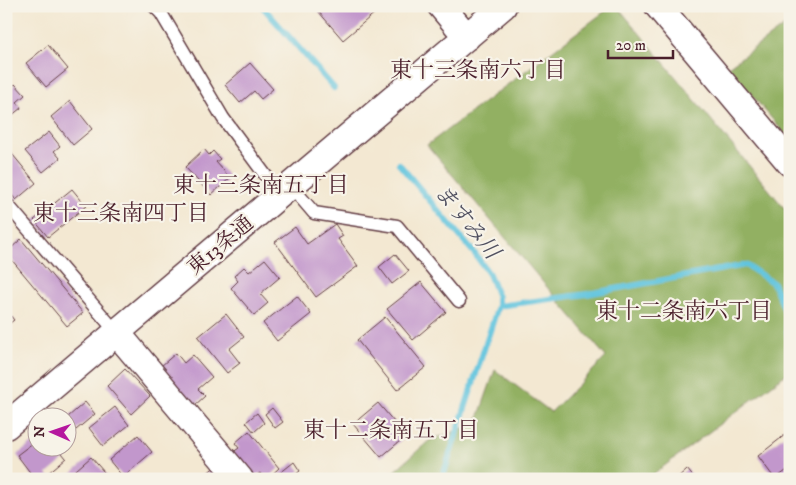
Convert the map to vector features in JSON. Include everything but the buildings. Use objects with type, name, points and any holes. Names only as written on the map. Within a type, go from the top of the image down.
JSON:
[{"type":"street","points":[[442,6],[467,37]]},
{"type":"street","name":"東13条通","points":[[6,426],[503,6]]},
{"type":"street","points":[[658,6],[790,163]]},
{"type":"street","points":[[117,333],[240,479]]},
{"type":"lane","points":[[154,6],[161,13],[223,118],[285,190],[314,213],[397,226],[459,301]]},
{"type":"lane","points":[[6,203],[117,333]]},
{"type":"green space","points":[[612,6],[617,6],[790,215],[790,371],[647,479],[385,479],[430,440],[476,424],[495,370],[551,412],[606,357],[427,145]]},
{"type":"green space","points":[[790,22],[790,140],[728,67]]},
{"type":"waterway","name":"ますみ川","points":[[262,6],[334,88]]},
{"type":"waterway","name":"ますみ川","points":[[399,164],[475,254],[489,274],[498,297],[498,306],[442,479]]},
{"type":"waterway","points":[[498,306],[587,294],[746,265],[773,283],[785,310],[790,349]]},
{"type":"district","name":"東十三条南六丁目","points":[[478,69]]},
{"type":"district","name":"東十三条南五丁目","points":[[261,184]]},
{"type":"district","name":"東十三条南四丁目","points":[[121,212]]},
{"type":"district","name":"東十二条南六丁目","points":[[684,310]]},
{"type":"district","name":"東十二条南五丁目","points":[[391,429]]}]
